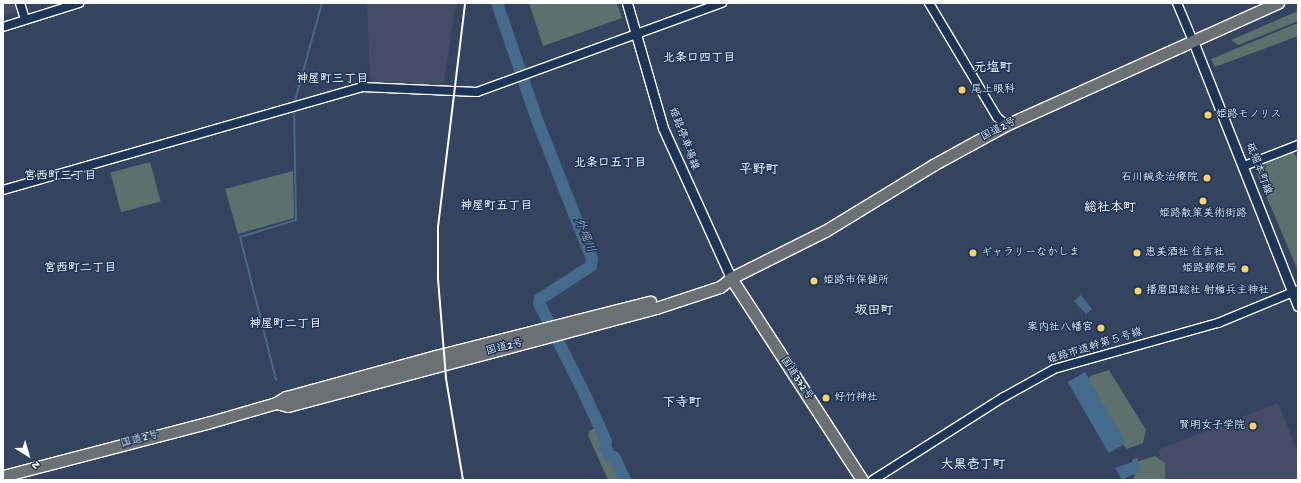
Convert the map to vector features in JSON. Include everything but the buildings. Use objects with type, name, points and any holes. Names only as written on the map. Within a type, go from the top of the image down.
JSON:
[{"type":"highway","name":"国道2号","points":[[3,476],[276,403],[288,406],[656,308],[720,287],[731,278],[825,231],[933,165],[1006,125],[1278,3]]},
{"type":"highway","name":"国道372号","points":[[731,278],[862,480]]},
{"type":"main road","name":"姫路停車場線","points":[[627,3],[663,128],[731,278]]},
{"type":"main road","name":"砥堀本町線","points":[[1193,41],[1296,291],[1298,306]]},
{"type":"street","points":[[20,3],[25,20]]},
{"type":"street","points":[[3,27],[79,3]]},
{"type":"street","points":[[3,190],[362,87],[477,92],[637,36],[722,3]]},
{"type":"street","points":[[929,3],[997,118],[1006,125]]},
{"type":"street","points":[[1177,3],[1193,41]]},
{"type":"street","points":[[1244,166],[1298,145]]},
{"type":"street","name":"姫路市道幹第５号線","points":[[872,480],[1004,397],[1054,369],[1218,323],[1296,291]]},
{"type":"shaded area","points":[[3,3],[14,3],[16,9],[13,13],[3,16]]},
{"type":"shaded area","points":[[367,3],[456,3],[444,82],[441,85],[373,81],[370,78]]},
{"type":"shaded area","points":[[1081,295],[1092,309],[1086,314],[1074,301]]},
{"type":"shaded area","points":[[1085,372],[1126,443],[1109,453],[1068,382]]},
{"type":"shaded area","name":"賢明女子学院","points":[[1278,403],[1298,453],[1298,480],[1140,480],[1164,468],[1158,450]]},
{"type":"shaded area","points":[[1137,458],[1142,470],[1122,480],[1115,468],[1132,462],[1133,459]]},
{"type":"green space","points":[[529,3],[617,3],[622,18],[543,46]]},
{"type":"green space","points":[[1298,11],[1298,21],[1238,45],[1231,40]]},
{"type":"green space","points":[[1298,23],[1298,36],[1215,67],[1211,59]]},
{"type":"green space","points":[[1293,152],[1298,159],[1298,271],[1257,174],[1261,165]]},
{"type":"green space","points":[[150,162],[161,202],[121,212],[110,173]]},
{"type":"green space","points":[[293,171],[294,218],[238,234],[225,189]]},
{"type":"green space","points":[[1109,370],[1146,430],[1143,443],[1127,449],[1120,441],[1086,384],[1090,376]]},
{"type":"green space","points":[[601,425],[628,480],[608,480],[588,435],[589,431]]},
{"type":"green space","points":[[1155,456],[1165,463],[1165,480],[1133,480],[1137,468],[1136,462]]},
{"type":"waterway","points":[[294,104],[322,3]]},
{"type":"waterway","name":"外堀川","points":[[497,3],[537,120],[592,259],[591,266],[540,299],[539,303],[585,395],[606,441],[605,447],[610,456],[614,457],[625,480]]},
{"type":"waterway","points":[[276,380],[240,237],[296,220],[294,108]]},
{"type":"railway","points":[[463,480],[446,378],[438,278],[438,227],[465,3]]},
{"type":"place","name":"尾上眼科","points":[[962,90]]},
{"type":"place","name":"姫路モノリス","points":[[1208,115]]},
{"type":"place","name":"石川鍼灸治療院","points":[[1207,178]]},
{"type":"place","name":"姫路散策美術街路","points":[[1203,201]]},
{"type":"place","name":"ギャラリーなかしま","points":[[973,253]]},
{"type":"place","name":"恵美酒社 住吉社","points":[[1137,253]]},
{"type":"place","name":"姫路郵便局","points":[[1245,269]]},
{"type":"place","name":"姫路市保健所","points":[[814,281]]},
{"type":"place","name":"播磨国総社 射楯兵主神社","points":[[1138,291]]},
{"type":"place","name":"案内社八幡宮","points":[[1101,328]]},
{"type":"place","name":"好竹神社","points":[[826,398]]},
{"type":"place","name":"賢明女子学院","points":[[1253,426]]},
{"type":"district","name":"北条口四丁目","points":[[699,60]]},
{"type":"district","name":"元塩町","points":[[993,69]]},
{"type":"district","name":"神屋町三丁目","points":[[332,81]]},
{"type":"district","name":"北条口五丁目","points":[[610,165]]},
{"type":"district","name":"平野町","points":[[759,171]]},
{"type":"district","name":"宮西町三丁目","points":[[60,178]]},
{"type":"district","name":"神屋町五丁目","points":[[496,208]]},
{"type":"district","name":"総社本町","points":[[1110,209]]},
{"type":"district","name":"宮西町二丁目","points":[[80,270]]},
{"type":"district","name":"坂田町","points":[[874,312]]},
{"type":"district","name":"神屋町二丁目","points":[[285,326]]},
{"type":"district","name":"下寺町","points":[[682,404]]},
{"type":"district","name":"大黒壱丁町","points":[[973,466]]}]
